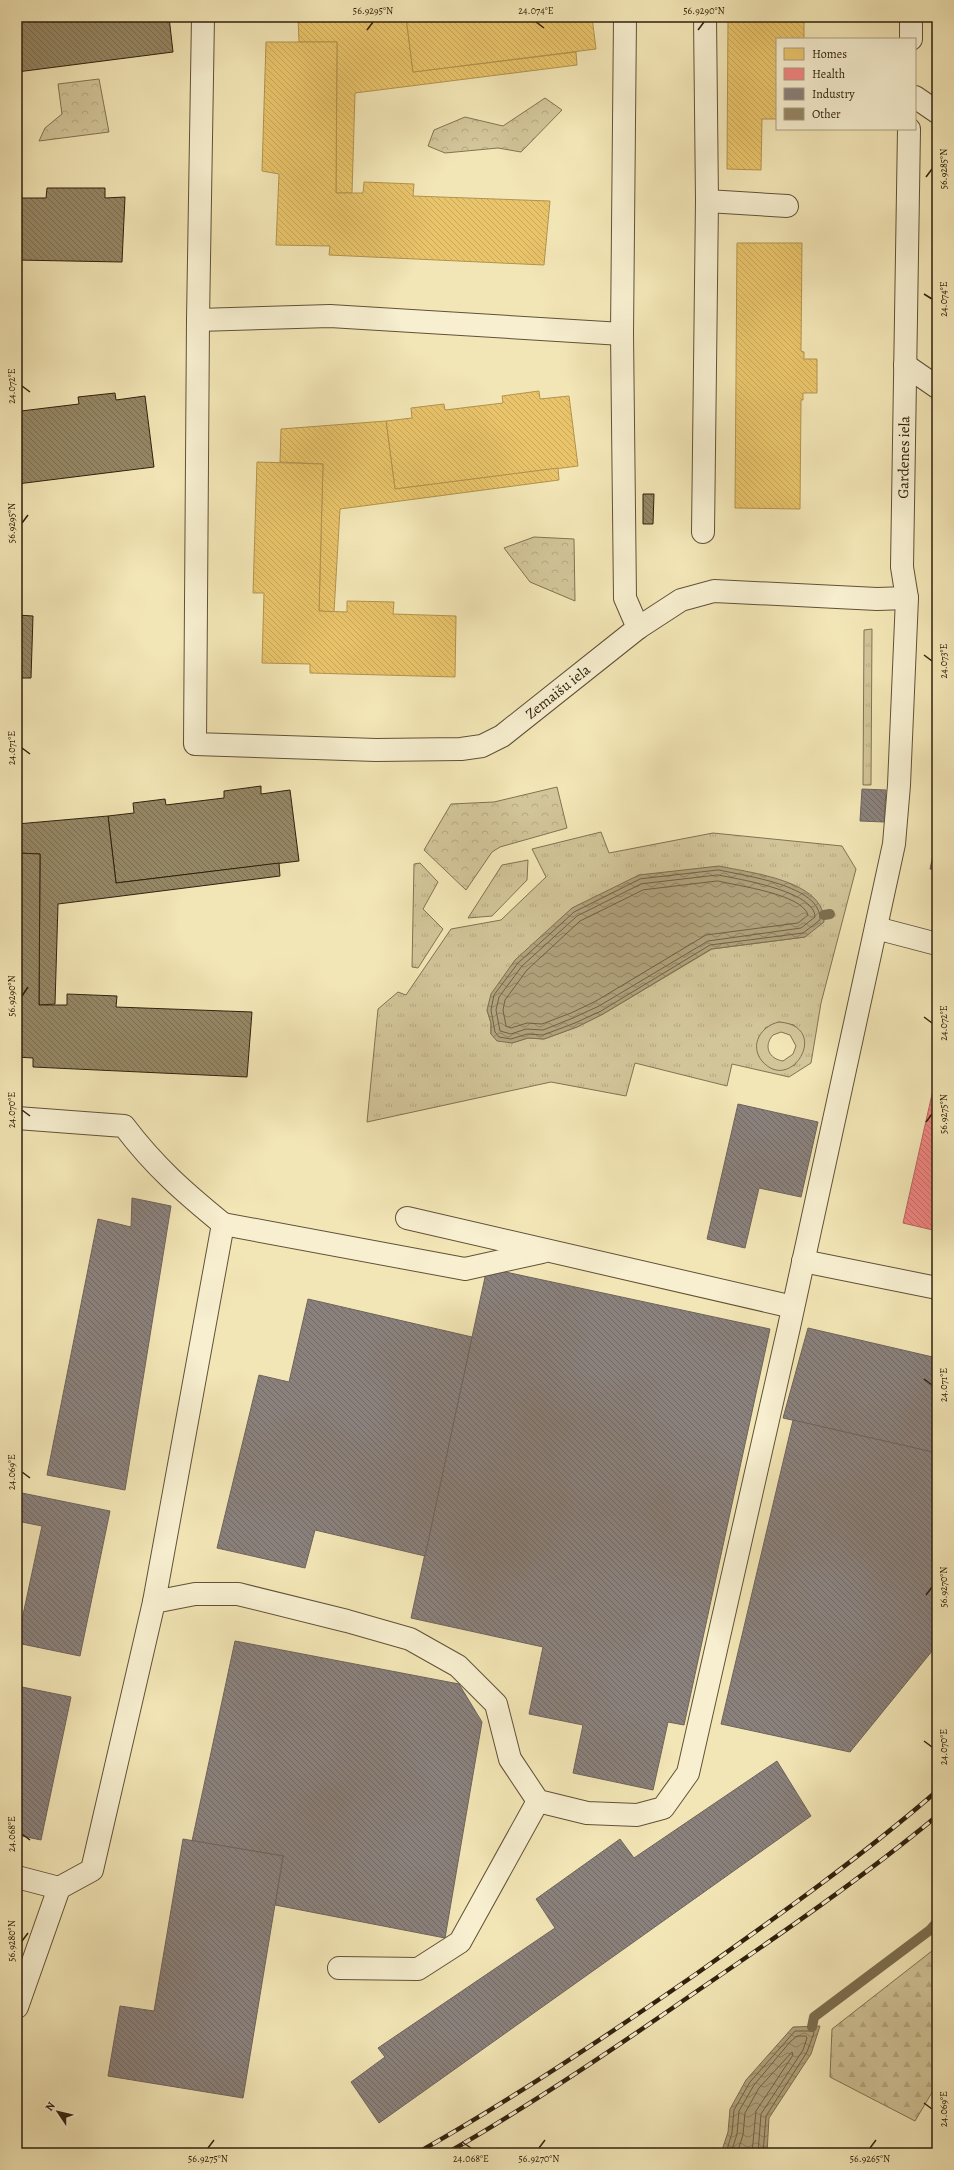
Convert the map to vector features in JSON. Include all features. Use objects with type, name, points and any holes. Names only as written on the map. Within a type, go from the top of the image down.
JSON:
[{"type":"street","points":[[203,17],[198,320],[330,316],[622,334]]},
{"type":"street","points":[[625,17],[622,334],[625,598],[638,628]]},
{"type":"street","points":[[703,532],[706,17]]},
{"type":"street","points":[[911,17],[911,38]]},
{"type":"street","points":[[916,98],[937,112]]},
{"type":"street","name":"Gardenes iela","points":[[538,1801],[587,1813],[637,1815],[663,1808],[688,1773],[793,1307],[894,844],[899,785],[907,598],[902,567],[909,130]]},
{"type":"street","points":[[706,202],[787,206]]},
{"type":"street","name":"Zemaišu iela","points":[[198,320],[194,744],[376,750],[461,749],[482,746],[502,736],[638,628],[681,600],[714,591],[877,599],[907,598]]},
{"type":"street","points":[[905,365],[937,388]]},
{"type":"street","points":[[876,928],[937,944]]},
{"type":"street","points":[[17,1118],[124,1126],[145,1154],[170,1180],[223,1224],[465,1269],[549,1251]]},
{"type":"street","points":[[407,1218],[793,1307]]},
{"type":"street","points":[[17,2007],[59,1888],[92,1870],[154,1602],[223,1224]]},
{"type":"street","points":[[803,1261],[937,1288]]},
{"type":"street","points":[[154,1602],[195,1594],[238,1594],[347,1621],[410,1639],[458,1666],[496,1704],[510,1759],[538,1801],[460,1942],[418,1969],[339,1968]]},
{"type":"street","points":[[17,1877],[59,1888]]},
{"type":"green space","points":[[99,79],[109,132],[39,141],[45,128],[62,114],[58,84]]},
{"type":"green space","points":[[545,98],[562,110],[521,152],[498,148],[445,153],[428,146],[434,130],[465,117],[503,126]]},
{"type":"green space","points":[[534,537],[574,539],[575,601],[530,582],[504,548]]},
{"type":"green space","points":[[872,629],[871,785],[863,785],[864,630]]},
{"type":"green space","points":[[557,787],[567,828],[500,847],[492,852],[466,890],[424,850],[451,804],[494,802]]},
{"type":"green space","points":[[601,832],[609,853],[713,833],[842,846],[856,869],[821,1003],[811,1063],[789,1077],[732,1064],[727,1086],[635,1063],[626,1096],[551,1082],[367,1122],[378,1009],[398,992],[406,995],[451,929],[501,920],[546,877],[532,849]],"holes":[[[824,915],[805,937],[712,949],[603,1014],[577,1027],[544,1039],[528,1038],[512,1043],[491,1034],[491,1023],[487,1010]],[[779,1022],[794,1025],[803,1037],[795,1065],[780,1070],[765,1064],[765,1028]]]},
{"type":"green space","points":[[528,860],[527,880],[492,916],[468,918],[502,865]]},
{"type":"green space","points":[[420,863],[438,882],[423,909],[443,929],[418,968],[412,967],[414,864]]},
{"type":"green space","points":[[779,1022],[795,1026],[803,1035],[805,1045],[801,1056],[794,1065],[784,1070],[773,1069],[762,1061],[758,1055],[757,1043],[759,1037],[762,1032],[773,1024]],"holes":[[[781,1032],[790,1035],[796,1046],[793,1054],[783,1061],[774,1058],[768,1048],[770,1039],[773,1035]]]},
{"type":"green space","points":[[937,1947],[937,2084],[915,2121],[830,2077],[832,2029]]},
{"type":"water","points":[[719,866],[766,876],[784,881],[799,888],[812,897],[821,908],[824,922],[805,937],[711,949],[603,1014],[577,1027],[544,1039],[528,1038],[512,1043],[497,1041],[491,1034],[491,1023],[487,1010],[491,994],[515,960],[572,908],[639,875]]},
{"type":"water","points":[[820,2026],[811,2054],[769,2118],[767,2153],[722,2153],[728,2132],[730,2109],[746,2080],[793,2027]]},
{"type":"building: Homes","points":[[298,17],[406,17],[413,72],[576,52],[577,65],[355,93],[352,193],[336,193],[337,42],[299,42]]},
{"type":"building: Homes","points":[[406,17],[592,17],[596,49],[413,72]]},
{"type":"building: Homes","points":[[728,17],[804,17],[804,38],[776,38],[776,119],[762,119],[761,170],[727,169]]},
{"type":"building: Homes","points":[[266,42],[337,42],[336,193],[363,193],[364,182],[414,184],[413,196],[550,201],[544,265],[329,255],[330,246],[276,245],[279,174],[262,171]]},
{"type":"building: Homes","points":[[737,243],[802,243],[801,351],[804,352],[804,359],[817,359],[817,393],[803,393],[803,400],[801,400],[800,509],[735,508]]},
{"type":"building: Homes","points":[[539,391],[540,399],[569,396],[578,466],[395,489],[386,421],[412,418],[411,408],[444,404],[445,410],[503,403],[502,396]]},
{"type":"building: Homes","points":[[386,421],[395,489],[558,468],[559,480],[340,509],[334,612],[319,611],[323,464],[280,462],[281,429]]},
{"type":"building: Homes","points":[[257,462],[323,464],[319,611],[347,612],[347,601],[394,602],[393,614],[456,616],[455,677],[310,673],[310,664],[262,663],[264,593],[253,593]]},
{"type":"building: Health","points":[[937,1072],[937,1231],[903,1223]]},
{"type":"building: Industry","points":[[862,789],[886,790],[884,822],[860,821]]},
{"type":"building: Industry","points":[[937,837],[937,870],[930,869]]},
{"type":"building: Industry","points":[[738,1104],[818,1122],[801,1197],[759,1188],[745,1248],[707,1239]]},
{"type":"building: Industry","points":[[132,1198],[171,1206],[125,1490],[47,1475],[98,1219],[131,1227]]},
{"type":"building: Industry","points":[[487,1268],[770,1329],[684,1725],[668,1722],[653,1790],[573,1773],[583,1725],[529,1714],[543,1647],[411,1618]]},
{"type":"building: Industry","points":[[308,1299],[472,1337],[425,1556],[315,1530],[305,1568],[217,1548],[259,1375],[289,1382]]},
{"type":"building: Industry","points":[[808,1328],[937,1358],[937,1453],[783,1418]]},
{"type":"building: Industry","points":[[793,1420],[937,1453],[937,1645],[850,1752],[721,1724]]},
{"type":"building: Industry","points":[[17,1492],[110,1511],[80,1656],[17,1643],[42,1526],[17,1521]]},
{"type":"building: Industry","points":[[235,1641],[459,1684],[482,1722],[445,1938],[275,1905],[283,1856],[192,1841]]},
{"type":"building: Industry","points":[[17,1686],[71,1697],[41,1840],[17,1835]]},
{"type":"building: Industry","points":[[777,1761],[811,1816],[379,2123],[351,2082],[385,2057],[378,2048],[555,1928],[536,1899],[620,1839],[634,1858]]},
{"type":"building: Industry","points":[[183,1839],[283,1856],[243,2098],[108,2076],[120,2006],[154,2011]]},
{"type":"building: Other","points":[[17,17],[169,17],[173,52],[17,72]]},
{"type":"building: Other","points":[[47,188],[105,188],[105,198],[125,197],[122,262],[17,260],[17,198],[46,198]]},
{"type":"building: Other","points":[[115,393],[116,400],[145,396],[154,467],[17,484],[17,406],[20,406],[21,411],[79,404],[78,397]]},
{"type":"building: Other","points":[[643,494],[654,494],[653,524],[643,524]]},
{"type":"building: Other","points":[[17,615],[33,616],[31,678],[17,678]]},
{"type":"building: Other","points":[[261,786],[261,794],[290,790],[299,861],[116,883],[108,816],[134,813],[133,803],[165,799],[166,805],[224,798],[224,791]]},
{"type":"building: Other","points":[[108,816],[116,883],[279,863],[280,876],[58,904],[55,1004],[39,1005],[40,854],[17,853],[17,824]]},
{"type":"building: Other","points":[[17,853],[40,854],[39,1005],[67,1005],[67,994],[117,996],[116,1007],[252,1012],[247,1077],[33,1067],[33,1058],[17,1057]]},
{"type":"waterway","points":[[824,915],[830,914]]},
{"type":"waterway","points":[[812,2027],[814,2017],[930,1930],[937,1922]]},
{"type":"railway","points":[[417,2153],[558,2067],[696,1974],[849,1863],[937,1791]]},
{"type":"railway","points":[[447,2153],[512,2114],[638,2032],[821,1905],[909,1839],[937,1816]]}]
